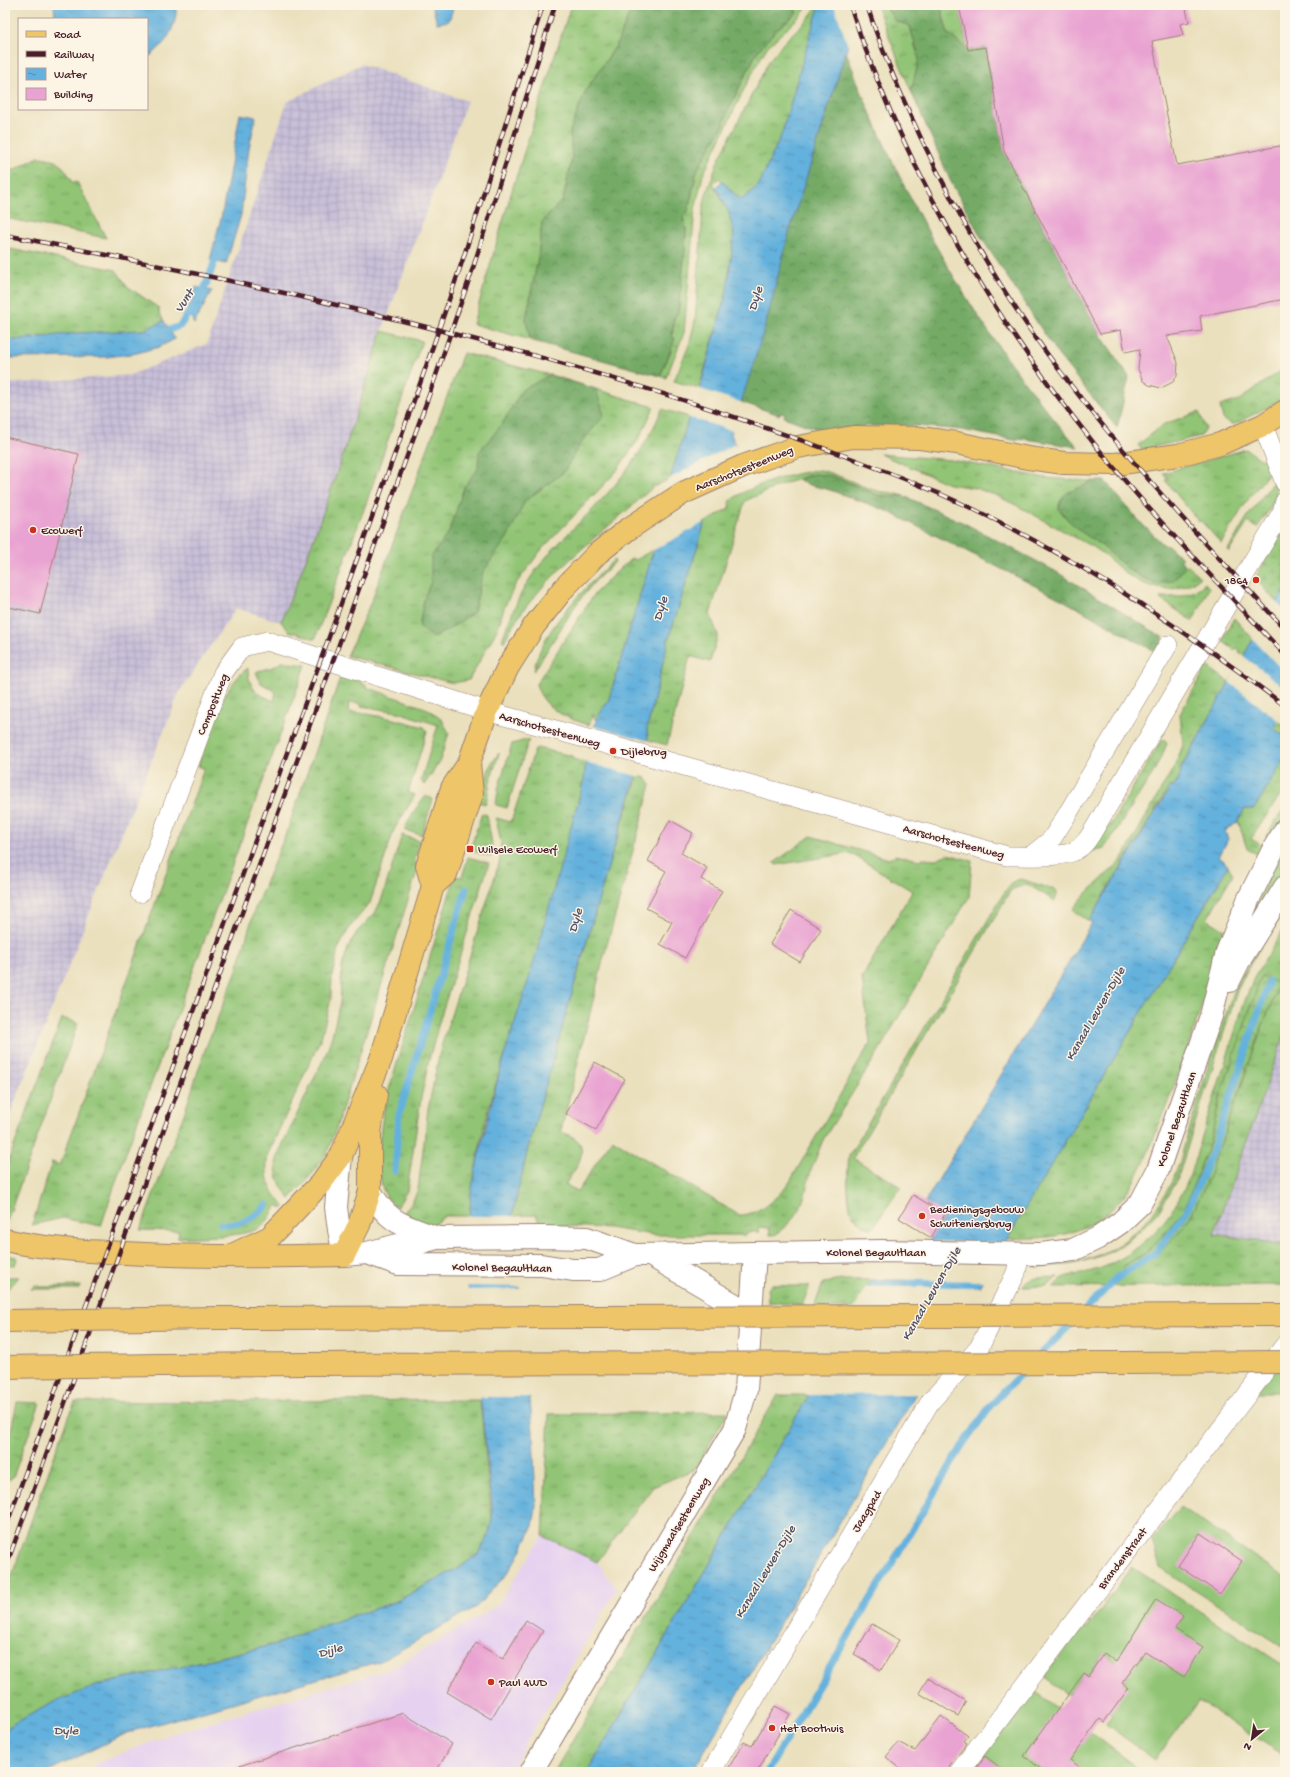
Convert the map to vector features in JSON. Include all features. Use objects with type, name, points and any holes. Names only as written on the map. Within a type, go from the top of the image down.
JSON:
[{"type":"main road","name":"Aarschotsesteenweg","points":[[230,1256],[270,1237],[320,1184],[341,1156],[381,1059],[433,886],[427,866],[452,788],[469,764],[487,711],[508,667],[534,626],[564,588],[598,553],[627,530],[683,493],[743,466],[798,447],[853,437],[920,438],[957,443],[1064,463],[1115,464],[1178,455],[1220,444],[1262,425],[1285,411]]},
{"type":"main road","name":"Aarschotsesteenweg","points":[[344,1255],[359,1225],[370,1192],[370,1133],[381,1059]]},
{"type":"main road","points":[[5,1240],[42,1247],[82,1251],[230,1256],[344,1255]]},
{"type":"main road","points":[[5,1321],[243,1318],[1285,1315]]},
{"type":"main road","points":[[5,1367],[217,1364],[1036,1364],[1285,1362]]},
{"type":"street","points":[[1262,425],[1285,483]]},
{"type":"street","name":"Aarschotsesteenweg","points":[[487,711],[1007,856],[1062,855],[1075,851],[1086,842],[1282,512],[1285,501]]},
{"type":"street","name":"Compostweg","points":[[140,893],[223,673],[242,647],[268,641],[487,711]]},
{"type":"street","points":[[1031,856],[1051,840],[1066,818],[1168,644]]},
{"type":"street","name":"Kolonel Begaultlaan","points":[[344,1255],[367,1253],[398,1245],[416,1244],[437,1238],[541,1237],[587,1238],[642,1255],[882,1251],[1041,1254],[1073,1250],[1098,1238],[1120,1224],[1140,1204],[1158,1170],[1211,1016],[1227,952],[1249,898],[1274,848],[1285,830]]},
{"type":"street","name":"Kolonel Begaultlaan","points":[[1211,1016],[1239,961],[1285,887]]},
{"type":"street","name":"Aarschotsesteenweg","points":[[341,1156],[336,1207],[338,1230],[344,1255]]},
{"type":"street","points":[[370,1192],[377,1203],[392,1219],[408,1228],[437,1238]]},
{"type":"street","name":"Kolonel Begaultlaan","points":[[367,1253],[398,1264],[541,1266],[573,1270],[599,1270],[642,1255]]},
{"type":"street","name":"Wijgmaalsesteenweg","points":[[531,1772],[735,1429],[746,1390],[755,1253]]},
{"type":"street","name":"Jaagpad","points":[[711,1772],[930,1402],[979,1348],[1016,1273],[1013,1253]]},
{"type":"street","points":[[642,1255],[737,1306],[751,1323]]},
{"type":"street","name":"Brandenstraat","points":[[959,1772],[1285,1345]]},
{"type":"shaded area","points":[[361,64],[467,101],[382,331],[334,482],[301,574],[281,622],[236,608],[180,691],[5,1127],[5,384],[130,375],[207,344],[287,102]]},
{"type":"shaded area","points":[[1285,1033],[1285,1245],[1214,1234]]},
{"type":"shaded area","points":[[543,1536],[597,1562],[617,1589],[509,1772],[83,1772],[98,1763],[168,1735],[390,1669],[497,1606]]},
{"type":"green space","points":[[571,5],[633,5],[616,46],[586,90],[570,131],[572,159],[563,200],[542,222],[538,258],[526,319],[530,340],[473,324],[512,190]]},
{"type":"green space","points":[[633,5],[794,5],[797,13],[776,30],[757,52],[730,106],[722,127],[697,170],[688,211],[683,217],[686,229],[685,250],[678,312],[674,318],[672,335],[675,339],[660,376],[530,340],[526,319],[538,258],[542,222],[563,200],[572,159],[570,131],[586,90],[616,46]]},
{"type":"green space","points":[[794,5],[809,5],[801,15],[767,47],[748,81],[703,175],[695,209],[684,333],[666,378],[660,376],[671,351],[674,318],[678,312],[685,250],[686,229],[683,217],[688,211],[697,170],[722,127],[730,106],[757,52],[776,30],[797,13]]},
{"type":"green space","points":[[818,5],[820,5],[782,133],[759,185],[743,199],[738,198],[719,178],[713,183],[729,213],[734,234],[727,291],[699,389],[674,381],[689,345],[695,321],[703,209],[706,195],[717,163],[770,59],[786,40],[807,20]]},
{"type":"green space","points":[[876,5],[885,5],[895,21],[910,26],[919,59],[911,91]]},
{"type":"green space","points":[[885,5],[940,5],[948,34],[968,50],[986,47],[1004,151],[1100,334],[1129,377],[1117,428],[1059,356],[981,237],[950,180],[911,91],[919,59],[910,26],[895,21]]},
{"type":"green space","points":[[940,5],[959,5],[968,50],[948,34]]},
{"type":"green space","points":[[846,51],[869,110],[895,167],[934,242],[955,278],[1000,348],[1051,415],[1078,447],[1026,439],[1014,440],[962,430],[917,426],[868,426],[822,431],[784,417],[785,414],[781,413],[780,415],[738,401],[765,327],[789,233]]},
{"type":"green space","points":[[39,157],[56,161],[64,168],[73,183],[77,182],[106,238],[5,218],[5,174]]},
{"type":"green space","points":[[5,248],[116,270],[127,286],[160,309],[158,310],[164,321],[144,330],[77,333],[5,341]]},
{"type":"green space","points":[[382,331],[422,341],[366,504],[315,639],[289,631],[281,622],[323,514]]},
{"type":"green space","points":[[463,353],[550,375],[654,407],[640,437],[615,473],[542,549],[515,585],[504,608],[498,628],[469,680],[453,683],[347,656],[373,597]]},
{"type":"green space","points":[[1285,368],[1285,398],[1235,424],[1231,424],[1223,419],[1220,406],[1239,400]]},
{"type":"green space","points":[[550,375],[596,389],[604,416],[580,444],[564,472],[525,501],[507,538],[483,572],[474,612],[433,638],[419,626],[424,599],[431,581],[431,557],[449,532],[464,487],[478,469],[479,452],[502,424],[522,390]]},
{"type":"green space","points":[[662,409],[689,417],[670,479],[653,487],[551,578],[517,620],[504,642],[502,640],[512,612],[530,578],[549,553],[605,497],[624,474],[649,437]]},
{"type":"green space","points":[[1199,412],[1206,428],[1201,436],[1142,450],[1138,445],[1164,424]]},
{"type":"green space","points":[[1285,429],[1285,458],[1280,438]]},
{"type":"green space","points":[[1246,449],[1262,460],[1264,458],[1271,470],[1247,501],[1221,543],[1200,520],[1199,522],[1165,480],[1169,480],[1163,473]]},
{"type":"green space","points":[[880,454],[951,460],[1046,478],[1090,481],[1087,485],[1079,487],[1060,501],[1059,509],[1073,524],[1101,545],[1127,568],[1149,581],[1163,582],[1171,580],[1175,578],[1187,565],[1200,577],[1182,587],[1173,589],[1163,589],[1144,584],[1135,580],[1098,550],[1016,505],[975,488],[949,484]]},
{"type":"green space","points":[[820,470],[874,490],[904,496],[880,496],[851,484],[815,474],[783,484],[745,501],[710,614],[718,635],[710,662],[690,656],[667,745],[648,740],[647,729],[668,641],[705,522],[729,509],[730,501],[748,490],[786,477]]},
{"type":"green space","points":[[815,474],[837,478],[880,496],[904,496],[964,523],[1055,571],[1164,638],[1156,652],[1061,599],[885,510],[830,490],[806,484],[798,479]]},
{"type":"green space","points":[[1275,479],[1276,492],[1272,505],[1257,528],[1248,522],[1229,552],[1228,550],[1246,519]]},
{"type":"green space","points":[[1090,481],[1105,481],[1142,524],[1163,544],[1171,548],[1182,558],[1181,561],[1186,566],[1174,580],[1165,583],[1156,583],[1129,570],[1101,545],[1083,533],[1067,519],[1059,509],[1064,496],[1072,490],[1082,488]]},
{"type":"green space","points":[[1285,528],[1285,590],[1277,603],[1255,578]]},
{"type":"green space","points":[[654,549],[609,699],[596,720],[593,715],[589,725],[564,716],[544,700],[539,693],[536,684],[595,593],[632,558],[635,560]]},
{"type":"green space","points":[[614,560],[615,562],[594,582],[575,606],[534,671],[538,656],[554,626],[590,583]]},
{"type":"green space","points":[[1205,583],[1209,588],[1193,621],[1160,599],[1161,597],[1185,595]]},
{"type":"green space","points":[[1234,618],[1253,639],[1244,656],[1239,653],[1240,650],[1237,648],[1235,650],[1222,641]]},
{"type":"green space","points":[[282,662],[306,665],[125,1155],[101,1226],[63,1218],[32,1225],[52,1162],[60,1165],[199,783],[204,768],[198,766],[217,713],[230,687],[248,668],[250,681],[254,689],[258,693],[274,701],[276,692],[261,683],[256,672],[273,667]]},
{"type":"green space","points":[[1207,666],[1230,683],[1180,769],[1181,775],[1175,785],[1169,787],[1089,921],[1073,909],[1085,895],[1121,861],[1176,763],[1183,745],[1180,714]]},
{"type":"green space","points":[[341,675],[366,684],[366,687],[428,709],[442,720],[449,733],[439,763],[424,785],[421,780],[438,725],[398,712],[361,706],[360,703],[349,703],[348,712],[396,720],[424,727],[427,731],[408,793],[415,795],[394,830],[370,903],[350,927],[338,949],[332,976],[331,999],[321,1038],[268,1154],[267,1176],[271,1188],[284,1206],[283,1209],[278,1205],[266,1222],[254,1231],[233,1235],[178,1238],[179,1231],[140,1230],[184,1114],[206,1047],[237,970],[255,908],[287,831]]},
{"type":"green space","points":[[1278,721],[1285,726],[1285,737],[1273,728]]},
{"type":"green space","points":[[529,739],[507,808],[496,805],[498,789],[512,744]]},
{"type":"green space","points":[[1162,739],[1167,743],[1153,773],[1109,842],[1104,848],[1093,851],[1092,849],[1100,836],[1111,824]]},
{"type":"green space","points":[[537,748],[573,756],[572,759],[586,762],[584,780],[540,944],[494,1090],[478,1153],[470,1216],[445,1216],[434,1224],[426,1224],[403,1214],[412,1202],[418,1190],[428,1109],[441,1047],[500,860],[501,843],[496,818],[511,822],[535,749]]},
{"type":"green space","points":[[499,753],[490,782],[486,804],[477,802],[491,764]]},
{"type":"green space","points":[[1285,758],[1285,788],[1251,839],[1265,847],[1261,856],[1247,849],[1238,820],[1245,809],[1254,809]]},
{"type":"green space","points":[[638,776],[646,778],[651,785],[604,956],[561,1131],[578,1141],[581,1146],[581,1157],[565,1185],[578,1191],[612,1139],[739,1215],[760,1209],[778,1196],[788,1185],[870,1043],[862,978],[912,891],[850,853],[776,865],[774,863],[811,836],[889,859],[895,855],[920,860],[923,858],[936,859],[948,854],[972,861],[969,897],[877,1054],[823,1140],[811,1170],[805,1195],[799,1211],[790,1222],[775,1235],[770,1235],[769,1228],[759,1227],[759,1232],[747,1232],[746,1235],[654,1235],[609,1228],[541,1225],[536,1215],[512,1216],[529,1144],[610,860]]},
{"type":"green space","points":[[426,796],[433,799],[422,835],[404,830],[414,811]]},
{"type":"green space","points":[[1285,807],[1285,816],[1271,839],[1266,836]]},
{"type":"green space","points":[[482,813],[487,815],[492,844],[491,857],[470,850]]},
{"type":"green space","points":[[402,835],[420,841],[414,862],[419,865],[337,1126],[327,1153],[313,1173],[290,1199],[278,1178],[276,1167],[278,1154],[325,1056],[332,1036],[340,1002],[342,967],[348,948],[357,932],[375,913],[381,901]]},
{"type":"green space","points":[[468,857],[489,863],[440,1019],[429,1060],[421,1098],[407,1191],[397,1207],[388,1199],[382,1187],[379,1173],[379,1143],[385,1102],[455,876],[462,877]]},
{"type":"green space","points":[[1277,857],[1285,861],[1285,873],[1237,950]]},
{"type":"green space","points":[[1228,866],[1233,874],[1207,919],[1228,932],[1172,1092],[1146,1157],[1132,1184],[1114,1207],[1102,1217],[1079,1230],[1056,1236],[1007,1239]]},
{"type":"green space","points":[[1021,879],[1056,889],[1057,895],[1055,901],[1027,884],[1011,890],[853,1158],[901,1187],[872,1229],[858,1221],[851,1212],[848,1197],[849,1156],[1002,896],[1012,882]]},
{"type":"green space","points":[[1285,907],[1250,964],[1237,991],[1178,1177],[1159,1211],[1135,1235],[1116,1249],[1104,1255],[1075,1264],[1037,1268],[1035,1266],[1077,1262],[1095,1257],[1112,1249],[1127,1239],[1153,1213],[1163,1198],[1179,1164],[1213,1050],[1237,983]]},
{"type":"green space","points":[[1285,927],[1285,1033],[1214,1234],[1285,1245],[1285,1285],[1053,1287],[1065,1277],[1104,1267],[1132,1252],[1156,1231],[1175,1206],[1189,1178],[1243,1006],[1254,978]],"holes":[[[1261,978],[1280,983],[1262,1027],[1220,1146],[1214,1155],[1191,1216],[1129,1272],[1122,1267],[1144,1254],[1164,1234],[1184,1210],[1210,1142],[1221,1094]]]},
{"type":"green space","points":[[1261,977],[1280,983],[1262,1027],[1209,1177],[1193,1212],[1178,1234],[1155,1254],[1129,1272],[1122,1267],[1144,1254],[1164,1234],[1184,1210],[1210,1142],[1221,1094]]},
{"type":"green space","points":[[62,1018],[78,1023],[7,1221],[5,1221],[5,1170]]},
{"type":"green space","points":[[5,1255],[16,1257],[17,1259],[15,1265],[5,1265]]},
{"type":"green space","points":[[5,1277],[19,1277],[8,1289],[5,1289]]},
{"type":"green space","points":[[1059,1277],[1046,1286],[1023,1287],[1026,1283],[1034,1279]]},
{"type":"green space","points":[[842,1280],[871,1280],[857,1308],[817,1308],[815,1305],[823,1283]]},
{"type":"green space","points":[[771,1284],[809,1286],[809,1289],[802,1305],[768,1302],[768,1290]]},
{"type":"green space","points":[[35,1285],[42,1287],[80,1286],[79,1289],[31,1289]]},
{"type":"green space","points":[[1285,1351],[1285,1392],[1257,1392]]},
{"type":"green space","points":[[778,1395],[809,1395],[587,1772],[554,1772]]},
{"type":"green space","points":[[480,1400],[492,1520],[488,1537],[480,1552],[462,1566],[395,1602],[310,1630],[277,1644],[99,1685],[13,1724],[5,1731],[5,1595],[58,1445],[75,1402]]},
{"type":"green space","points":[[17,1402],[40,1403],[13,1477],[5,1482],[5,1459]]},
{"type":"green space","points":[[728,1412],[695,1469],[653,1487],[597,1562],[543,1536],[549,1414]]},
{"type":"green space","points":[[1180,1507],[1285,1577],[1285,1648],[1160,1568],[1152,1540]]},
{"type":"green space","points":[[1132,1567],[1285,1667],[1285,1756],[1199,1701],[1155,1760],[1106,1724],[1112,1716],[1107,1712],[1130,1671],[1104,1653],[1088,1676],[1084,1673],[1068,1695],[1043,1677],[1083,1627],[1087,1629]]},
{"type":"green space","points":[[1032,1689],[1144,1772],[1005,1772],[986,1757],[978,1768],[976,1766]]},
{"type":"water","points":[[54,5],[176,5],[175,21],[169,36],[159,48],[148,57],[148,18],[55,18]]},
{"type":"water","points":[[432,5],[454,5],[449,21],[437,23]]},
{"type":"water","name":"Dyle","points":[[820,5],[863,5],[846,51],[789,233],[765,327],[731,434],[735,444],[714,517],[705,522],[668,641],[647,729],[648,740],[610,860],[529,1144],[512,1216],[533,1432],[536,1508],[533,1526],[518,1557],[507,1574],[476,1607],[381,1661],[129,1732],[46,1772],[5,1772],[5,1731],[13,1724],[54,1702],[99,1685],[277,1644],[310,1630],[395,1602],[462,1566],[480,1552],[488,1537],[492,1520],[492,1504],[466,1267],[471,1193],[478,1158],[501,1066],[533,965],[584,780],[586,762],[596,720],[609,699],[654,549],[670,479],[689,417],[693,413],[727,291],[734,234],[729,213],[716,187],[722,181],[738,198],[743,199],[759,185],[782,133]]},
{"type":"water","points":[[240,114],[256,117],[249,148],[241,215],[226,264],[210,260],[222,214]]},
{"type":"water","points":[[196,287],[212,291],[194,324],[187,308],[192,302]]},
{"type":"water","points":[[164,321],[175,339],[159,347],[137,353],[107,357],[5,358],[5,341],[77,333],[144,330]]},
{"type":"water","name":"Kanaal Leuven-Dijle","points":[[1285,590],[1285,712],[1273,728],[1285,737],[1285,758],[1254,809],[1245,809],[1238,822],[1225,831],[1228,839],[1219,857],[1228,866],[692,1772],[587,1772],[809,1395],[871,1280],[905,1280],[945,1215],[925,1202],[1092,923],[1089,921],[1170,788],[1178,780],[1181,769],[1253,639]]},
{"type":"pier","points":[[834,5],[865,5],[849,49]]},
{"type":"pier","points":[[697,388],[743,403],[734,431],[687,417],[691,412]]},
{"type":"pier","points":[[735,444],[736,447],[716,516],[652,551],[667,480]]},
{"type":"pier","points":[[1276,601],[1285,611],[1285,673],[1252,638]]},
{"type":"pier","points":[[1242,655],[1285,688],[1285,715],[1280,722],[1229,682]]},
{"type":"pier","name":"Dijlebrug","points":[[593,726],[650,741],[640,777],[584,762]]},
{"type":"pier","points":[[468,1216],[514,1216],[520,1287],[466,1286],[464,1267]]},
{"type":"pier","points":[[927,1241],[1007,1243],[984,1281],[881,1279],[904,1278]]},
{"type":"pier","points":[[866,1287],[981,1287],[918,1394],[807,1395]]},
{"type":"pier","points":[[520,1289],[531,1397],[478,1397],[467,1290]]},
{"type":"building","points":[[959,5],[1185,5],[1189,22],[1180,24],[1183,35],[1152,41],[1177,165],[1285,145],[1285,299],[1200,316],[1202,331],[1167,336],[1178,363],[1177,376],[1173,382],[1161,388],[1149,385],[1143,381],[1138,369],[1140,349],[1125,352],[1121,330],[1100,334],[1004,151],[986,47],[968,50]]},
{"type":"building","name":"Ecowerf","points":[[5,437],[79,454],[40,614],[5,606]]},
{"type":"building","points":[[670,820],[693,833],[681,853],[707,868],[701,879],[722,891],[685,958],[660,944],[672,922],[646,908],[666,871],[648,861]]},
{"type":"building","points":[[791,910],[821,929],[800,962],[770,944]]},
{"type":"building","points":[[595,1062],[625,1079],[596,1130],[566,1114]]},
{"type":"building","name":"Bedieningsgebouw Schuiteniersbrug","points":[[913,1195],[945,1214],[931,1238],[899,1218]]},
{"type":"building","points":[[1200,1533],[1242,1561],[1220,1594],[1178,1566]]},
{"type":"building","points":[[1156,1599],[1183,1616],[1175,1629],[1203,1647],[1184,1677],[1145,1652],[1122,1683],[1129,1688],[1104,1722],[1100,1719],[1070,1760],[1087,1772],[1045,1772],[1024,1756],[1084,1673],[1088,1676],[1104,1653],[1116,1662]]},
{"type":"building","points":[[526,1620],[543,1631],[491,1719],[447,1692],[476,1643],[503,1659]]},
{"type":"building","points":[[872,1624],[899,1640],[881,1670],[854,1654]]},
{"type":"building","points":[[928,1678],[966,1701],[958,1716],[919,1693]]},
{"type":"building","name":"Het Boothuis","points":[[775,1706],[790,1714],[757,1772],[726,1772],[744,1742],[752,1746]]},
{"type":"building","points":[[403,1713],[452,1744],[436,1772],[233,1772],[233,1768]]},
{"type":"building","points":[[941,1716],[968,1736],[964,1741],[967,1743],[950,1765],[948,1772],[905,1772],[886,1757],[898,1742],[915,1751]]},
{"type":"building","points":[[985,1756],[1006,1772],[973,1772]]},
{"type":"waterway","name":"Vunt","points":[[200,296],[206,285],[218,252]]},
{"type":"waterway","name":"Vunt","points":[[161,333],[180,326],[193,306]]},
{"type":"waterway","points":[[395,1171],[399,1115],[466,889]]},
{"type":"waterway","points":[[1084,1311],[1117,1278],[1156,1252],[1187,1211],[1214,1147],[1269,981]]},
{"type":"waterway","points":[[221,1224],[235,1224],[252,1218],[267,1205]]},
{"type":"waterway","points":[[1037,1358],[1075,1320]]},
{"type":"waterway","points":[[767,1772],[961,1448],[991,1405],[1027,1368]]},
{"type":"railway","points":[[5,1529],[422,378],[462,262],[543,5]]},
{"type":"railway","points":[[5,1569],[433,384],[473,268],[555,5]]},
{"type":"railway","points":[[850,5],[871,65],[896,124],[923,181],[985,291],[1020,344],[1057,396],[1141,500],[1285,655]]},
{"type":"railway","points":[[867,5],[891,71],[935,167],[984,257],[1020,315],[1060,371],[1113,438],[1198,535],[1285,629]]},
{"type":"railway","points":[[5,235],[98,253],[285,293],[470,338],[653,390],[829,450],[885,471],[969,507],[1052,550],[1132,598],[1210,650],[1285,706]]},
{"type":"place","name":"Ecowerf","points":[[33,530]]},
{"type":"place","name":"1864","points":[[1256,580]]},
{"type":"place","name":"Dijlebrug","points":[[613,751]]},
{"type":"place","name":"Wilsele Ecowerf","points":[[470,849]]},
{"type":"place","name":"Bedieningsgebouw Schuiteniersbrug","points":[[922,1216]]},
{"type":"place","name":"Paul 4WD","points":[[491,1682]]},
{"type":"place","name":"Het Boothuis","points":[[772,1728]]},
{"type":"water label","name":"Dijle","points":[[330,1649]]}]
